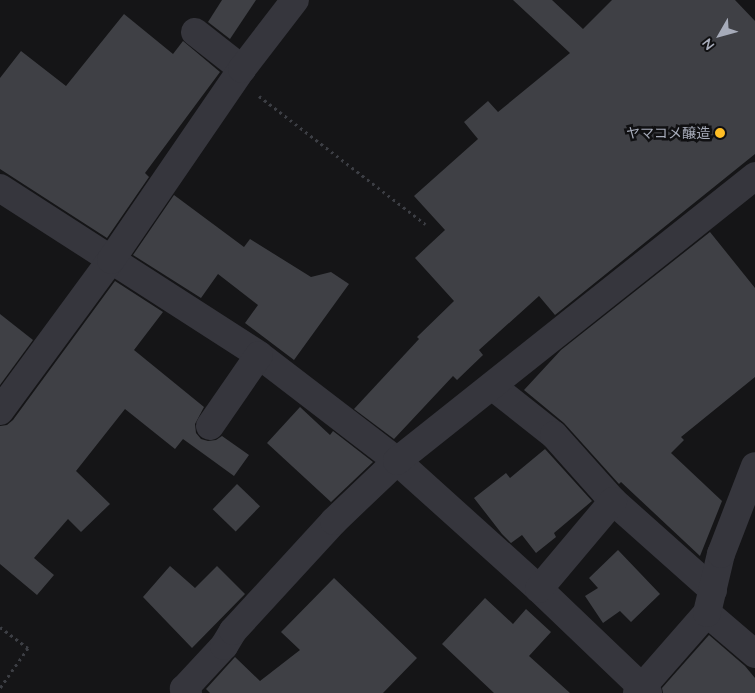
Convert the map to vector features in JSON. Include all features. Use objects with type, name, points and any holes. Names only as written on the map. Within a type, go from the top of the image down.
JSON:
[{"type":"street","points":[[0,412],[111,260],[239,73],[295,0]]},
{"type":"street","points":[[195,32],[239,73]]},
{"type":"street","points":[[188,693],[184,689],[224,646],[233,631],[334,521],[397,461],[755,176]]},
{"type":"street","points":[[0,188],[259,355],[397,461],[538,589],[642,691],[710,601],[721,554],[755,466]]},
{"type":"street","points":[[210,426],[259,355]]},
{"type":"street","points":[[492,386],[554,435],[613,501],[710,601],[755,654]]},
{"type":"street","points":[[538,589],[613,501]]},
{"type":"path","points":[[239,73],[425,224]]},
{"type":"path","points":[[0,628],[28,648],[0,688]]},
{"type":"building","points":[[222,0],[256,0],[230,39],[208,22]]},
{"type":"building","points":[[513,0],[552,0],[583,29],[612,0],[735,0],[755,21],[755,154],[555,315],[539,296],[479,350],[483,355],[457,380],[453,376],[394,439],[354,409],[419,339],[417,337],[454,301],[415,258],[445,230],[414,196],[478,139],[464,122],[488,101],[498,112],[570,53]]},
{"type":"building","points":[[124,14],[173,54],[183,41],[220,72],[145,173],[149,177],[107,238],[0,169],[0,78],[21,51],[66,86]]},
{"type":"building","points":[[174,195],[244,247],[250,239],[311,277],[331,272],[349,284],[294,360],[245,323],[258,305],[218,274],[201,298],[133,255]]},
{"type":"building","points":[[710,232],[755,288],[755,377],[681,437],[684,440],[671,453],[722,501],[700,556],[621,482],[619,484],[564,423],[524,390],[561,350]]},
{"type":"building","points":[[115,281],[163,312],[134,350],[204,407],[195,424],[196,433],[201,439],[208,441],[216,440],[222,436],[249,455],[234,476],[183,439],[175,449],[125,409],[76,471],[110,504],[81,532],[68,519],[34,558],[54,575],[37,595],[0,564],[0,426],[7,425],[13,420]]},
{"type":"building","points":[[0,314],[33,340],[0,385]]},
{"type":"building","points":[[300,407],[330,435],[333,431],[373,462],[331,502],[267,443]]},
{"type":"building","points":[[545,449],[592,501],[554,533],[556,537],[536,553],[522,535],[511,543],[474,498],[506,473],[510,478]]},
{"type":"building","points":[[237,484],[260,506],[236,531],[213,509]]},
{"type":"building","points":[[618,550],[660,594],[631,622],[620,611],[603,623],[585,596],[598,588],[589,578]]},
{"type":"building","points":[[170,566],[195,588],[217,566],[245,594],[192,648],[143,597]]},
{"type":"building","points":[[334,578],[417,658],[383,693],[210,693],[206,689],[235,657],[260,681],[300,650],[281,632]]},
{"type":"building","points":[[485,598],[513,624],[526,609],[551,632],[529,656],[570,693],[494,693],[442,644]]},
{"type":"building","points":[[709,635],[745,666],[755,678],[755,693],[663,693],[662,688]]},
{"type":"place","name":"ヤマコメ醸造","points":[[720,133]]}]
